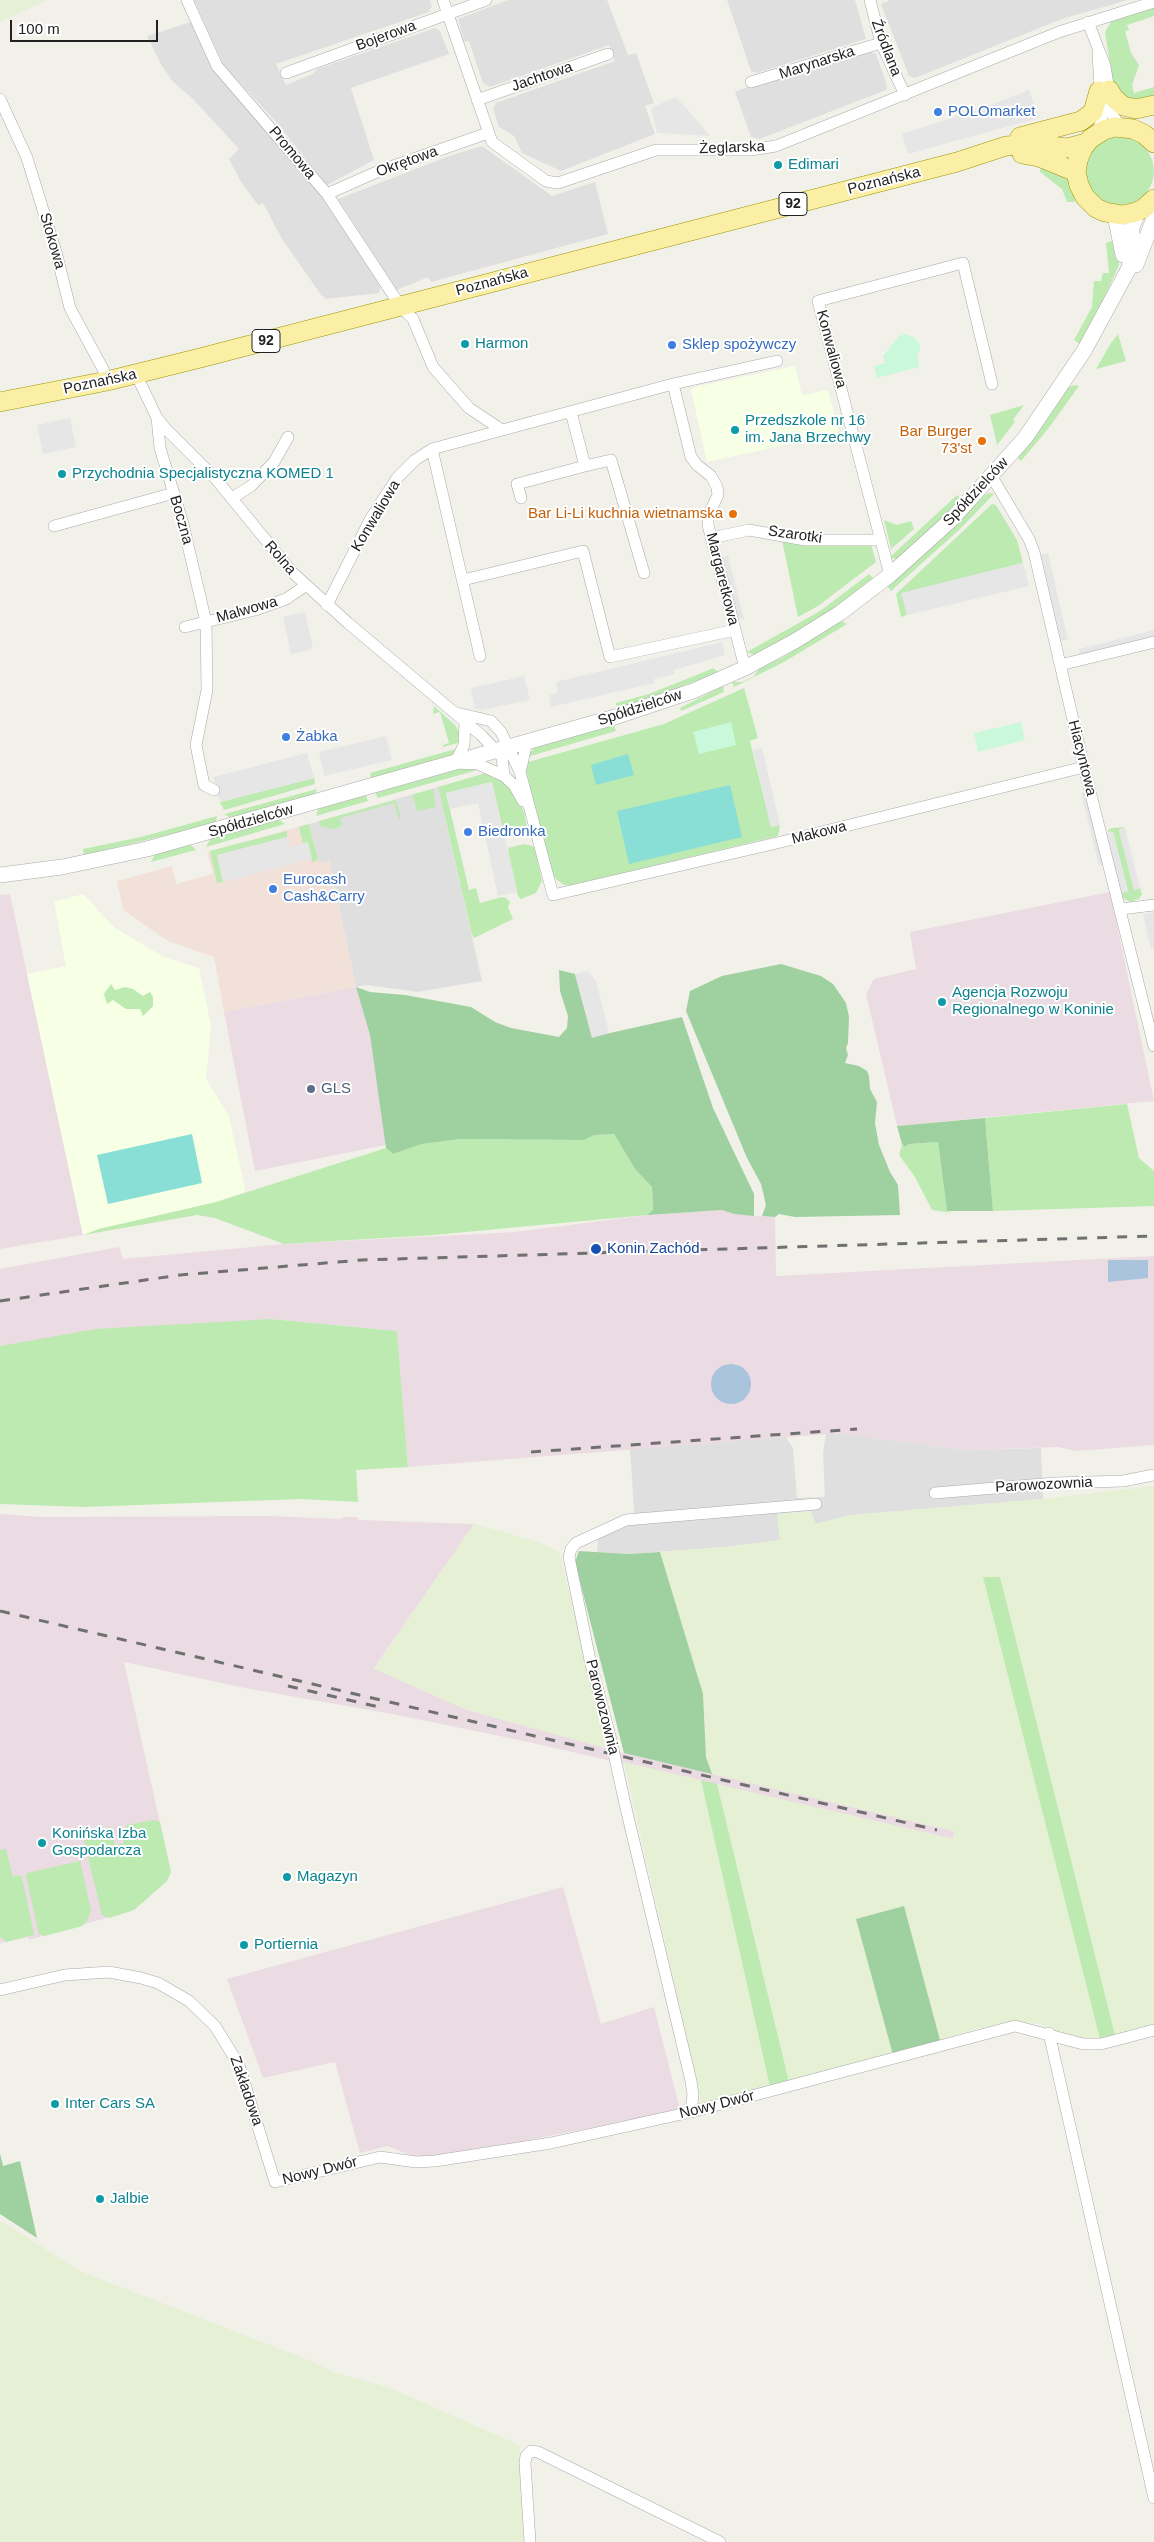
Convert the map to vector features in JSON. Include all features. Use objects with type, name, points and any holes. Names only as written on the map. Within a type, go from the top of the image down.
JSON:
[{"type":"main road","points":[[983,155],[1009,140],[1082,121],[1093,112],[1104,90],[1123,106],[1136,109],[1154,105]]},
{"type":"main road","points":[[1121,127],[1150,136]]},
{"type":"main road","name":"92","points":[[1092,138],[1121,127]]},
{"type":"main road","points":[[1092,138],[1078,160],[1076,172],[1079,185],[1088,201],[1100,210],[1115,215],[1150,206]]},
{"type":"main road","name":"Poznańska","points":[[0,402],[136,374],[401,307],[983,155],[1006,146],[1022,144],[1068,148],[1092,138]]},
{"type":"main road","name":"Poznańska","points":[[983,155],[1027,154],[1076,172]]},
{"type":"street","name":"Promowa","points":[[188,0],[210,52],[225,78],[327,194],[401,307]]},
{"type":"street","name":"Żeglarska","points":[[443,0],[488,133],[497,147],[546,181],[558,183],[656,150],[751,150],[770,148],[1088,22],[1154,2]]},
{"type":"street","name":"Bojerowa","points":[[286,73],[486,0]]},
{"type":"street","name":"Źródlana","points":[[870,0],[881,43],[905,95]]},
{"type":"street","points":[[1088,22],[1105,66],[1102,118],[1092,138]]},
{"type":"street","name":"Marynarska","points":[[751,82],[881,43]]},
{"type":"street","name":"Jachtowa","points":[[477,100],[608,54]]},
{"type":"street","points":[[1104,90],[1113,116],[1121,127]]},
{"type":"street","name":"Stokowa","points":[[0,99],[27,158],[56,252],[70,308],[103,369],[106,381]]},
{"type":"street","name":"Okrętowa","points":[[327,194],[380,171],[488,133]]},
{"type":"street","name":"Spółdzielców","points":[[0,875],[54,868],[147,849],[455,763],[665,701],[745,668],[818,628],[890,574],[952,519],[992,477],[1025,438],[1057,393],[1097,329],[1130,266],[1132,226],[1150,206]]},
{"type":"street","name":"Spółdzielców","points":[[1115,215],[1123,248],[1118,287]]},
{"type":"street","name":"Konwaliowa","points":[[890,574],[818,301],[963,263],[992,384]]},
{"type":"street","points":[[401,307],[412,319],[433,368],[444,382],[469,408],[502,430]]},
{"type":"street","name":"Konwaliowa","points":[[327,605],[371,518],[397,478],[415,460],[432,449],[673,384],[777,361]]},
{"type":"street","name":"Rolna","points":[[136,374],[157,418],[192,457],[215,478],[305,586],[396,665],[457,713],[465,723],[503,749]]},
{"type":"street","name":"Margaretkowa","points":[[673,384],[691,457],[697,466],[711,476],[717,487],[718,495],[708,516],[711,538],[745,668]]},
{"type":"street","points":[[571,412],[585,466]]},
{"type":"street","name":"Boczna","points":[[157,418],[160,448],[183,524],[206,622],[206,690],[196,745],[204,785],[214,790]]},
{"type":"street","points":[[232,498],[251,486],[274,462],[288,437]]},
{"type":"street","points":[[432,449],[480,656]]},
{"type":"street","points":[[520,498],[517,484],[611,460],[644,573]]},
{"type":"street","name":"Hiacyntowa","points":[[992,477],[1022,525],[1034,552],[1084,767],[1154,1046]]},
{"type":"street","points":[[54,526],[174,493]]},
{"type":"street","name":"Szarotki","points":[[711,538],[749,530],[805,540],[880,540]]},
{"type":"street","points":[[463,580],[583,551],[610,657],[735,630]]},
{"type":"street","name":"Malwowa","points":[[185,627],[255,610],[286,599],[305,586]]},
{"type":"street","points":[[1060,665],[1154,642]]},
{"type":"street","name":"Rolna","points":[[457,713],[490,721],[501,732],[503,749]]},
{"type":"street","points":[[465,723],[464,745],[455,763],[478,764],[504,776],[521,795],[532,822]]},
{"type":"street","points":[[520,772],[528,742]]},
{"type":"street","points":[[503,749],[520,772],[532,822]]},
{"type":"street","points":[[503,749],[504,776]]},
{"type":"street","name":"Makowa","points":[[532,822],[553,895],[780,842],[1084,767]]},
{"type":"street","points":[[1120,909],[1154,905]]},
{"type":"street","name":"Parowozownia","points":[[935,1493],[1055,1483],[1123,1481],[1154,1474]]},
{"type":"street","name":"Parowozownia","points":[[691,2112],[693,2095],[691,2081],[625,1804],[612,1740],[590,1660],[569,1557],[571,1549],[576,1543],[626,1520],[816,1504]]},
{"type":"street","name":"Zakładowa","points":[[0,1990],[65,1975],[109,1972],[158,1983],[189,2001],[220,2032],[239,2065],[275,2182]]},
{"type":"street","name":"Nowy Dwór","points":[[275,2182],[380,2157],[416,2162],[434,2161],[551,2143],[691,2112],[1015,2026],[1049,2033],[1083,2044],[1100,2044],[1154,2030]]},
{"type":"street","points":[[1049,2033],[1154,2498]]},
{"type":"street","points":[[530,2542],[525,2462],[526,2456],[531,2451],[553,2459],[720,2542]]},
{"type":"shaded area","points":[[0,0],[47,0],[0,22]]},
{"type":"shaded area","points":[[194,0],[430,0],[432,6],[429,12],[276,64],[286,85],[313,74],[317,69],[435,28],[440,31],[449,54],[351,88],[374,160],[327,185],[276,122],[223,64]]},
{"type":"shaded area","points":[[508,0],[607,0],[628,55],[636,53],[654,103],[645,106],[655,134],[561,171],[522,153],[514,136],[499,127],[493,108],[496,103],[615,61],[609,45],[490,87],[483,83],[469,41],[464,42],[458,19]]},
{"type":"shaded area","points":[[727,0],[855,0],[866,39],[757,73],[751,71]]},
{"type":"shaded area","points":[[890,0],[1128,0],[1062,19],[915,78],[909,76],[881,4]]},
{"type":"shaded area","points":[[194,21],[214,65],[211,68],[321,192],[381,286],[379,293],[326,299],[321,295],[282,239],[263,203],[258,205],[241,182],[229,159],[239,149],[193,99],[173,82],[162,66],[147,36]]},
{"type":"shaded area","points":[[867,50],[876,54],[887,85],[886,90],[760,139],[751,137],[735,92],[765,80]]},
{"type":"shaded area","points":[[1029,90],[1039,118],[908,154],[902,134],[980,109]]},
{"type":"shaded area","points":[[676,97],[710,136],[657,133],[651,108]]},
{"type":"shaded area","points":[[482,146],[552,196],[595,182],[608,234],[431,282],[428,277],[397,290],[338,199],[449,156]]},
{"type":"shaded area","points":[[795,366],[802,395],[828,390],[839,433],[707,462],[691,390],[695,387]]},
{"type":"shaded area","points":[[70,418],[76,447],[43,454],[37,425]]},
{"type":"shaded area","points":[[1048,553],[1068,640],[1060,641],[1041,555]]},
{"type":"shaded area","points":[[728,555],[744,619],[738,620],[722,557]]},
{"type":"shaded area","points":[[1023,563],[1029,586],[907,615],[901,593]]},
{"type":"shaded area","points":[[305,612],[313,649],[291,654],[283,617]]},
{"type":"shaded area","points":[[1154,630],[1154,637],[1080,656],[1079,649]]},
{"type":"shaded area","points":[[722,642],[725,655],[674,670],[675,674],[654,679],[654,683],[551,707],[549,695],[558,693],[556,682]]},
{"type":"shaded area","points":[[524,676],[530,700],[481,710],[475,709],[471,688]]},
{"type":"shaded area","points":[[386,736],[392,760],[324,776],[319,752]]},
{"type":"shaded area","points":[[762,748],[780,825],[771,827],[753,750]]},
{"type":"shaded area","points":[[307,753],[314,778],[220,802],[213,777]]},
{"type":"shaded area","points":[[628,754],[634,775],[596,785],[591,765]]},
{"type":"shaded area","points":[[492,782],[517,892],[498,896],[478,803],[450,809],[446,793]]},
{"type":"shaded area","points":[[730,785],[742,837],[629,864],[617,811]]},
{"type":"shaded area","points":[[438,787],[482,981],[418,992],[366,985],[356,987],[329,861],[320,863],[318,860],[309,824]]},
{"type":"shaded area","points":[[1087,791],[1104,865],[1099,866],[1081,793]]},
{"type":"shaded area","points":[[309,824],[318,860],[320,863],[329,861],[356,987],[224,1012],[214,957],[168,941],[123,910],[117,881],[172,866],[176,884],[213,874],[207,852]]},
{"type":"shaded area","points":[[1125,828],[1140,888],[1134,890],[1119,830]]},
{"type":"shaded area","points":[[1113,832],[1128,891],[1122,893],[1106,833]]},
{"type":"shaded area","points":[[287,837],[290,847],[308,842],[312,859],[223,882],[217,855]]},
{"type":"shaded area","points":[[1110,892],[1154,1101],[897,1126],[866,994],[874,979],[916,969],[910,932]]},
{"type":"shaded area","points":[[10,894],[83,1235],[0,1249],[0,895]]},
{"type":"shaded area","points":[[83,894],[115,928],[164,957],[199,968],[211,1026],[206,1079],[229,1116],[245,1189],[244,1192],[216,1202],[99,1229],[83,1235],[27,974],[66,966],[54,902]]},
{"type":"shaded area","points":[[1154,912],[1154,949],[1151,949],[1143,915]]},
{"type":"shaded area","points":[[588,971],[596,981],[609,1033],[592,1038],[575,974]]},
{"type":"shaded area","points":[[356,987],[370,1035],[386,1145],[255,1171],[224,1012]]},
{"type":"shaded area","points":[[192,1134],[202,1183],[108,1204],[97,1155]]},
{"type":"shaded area","points":[[722,1210],[734,1214],[775,1217],[776,1276],[1154,1256],[1154,1445],[1075,1451],[1058,1447],[962,1450],[841,1433],[408,1467],[397,1331],[270,1319],[38,1340],[0,1346],[0,1269],[119,1247],[123,1259],[284,1244],[515,1232],[647,1215]]},
{"type":"shaded area","points":[[1108,1260],[1148,1260],[1148,1278],[1108,1282]]},
{"type":"shaded area","points":[[731,1364],[745,1370],[751,1384],[745,1398],[731,1404],[717,1398],[711,1384],[717,1370]]},
{"type":"shaded area","points":[[841,1433],[962,1450],[1041,1448],[1043,1499],[851,1515],[815,1524],[811,1511],[778,1514],[780,1540],[725,1547],[629,1554],[597,1552],[598,1537],[616,1528],[635,1524],[630,1449],[786,1437],[793,1448],[797,1498],[825,1497],[823,1453],[826,1434]]},
{"type":"shaded area","points":[[1154,1486],[1154,2025],[1115,2035],[1000,1578],[984,1577],[1100,2039],[1084,2040],[1063,2035],[1040,2024],[1017,2022],[975,2029],[940,2040],[904,1906],[856,1919],[893,2055],[789,2082],[717,1784],[953,1839],[954,1831],[712,1774],[706,1757],[703,1694],[660,1552],[780,1540],[777,1514],[811,1511],[815,1524],[851,1515],[1043,1499]]},
{"type":"shaded area","points":[[0,1514],[43,1517],[270,1516],[340,1519],[344,1517],[357,1517],[359,1520],[474,1524],[374,1668],[467,1710],[624,1753],[954,1831],[954,1839],[524,1741],[392,1714],[245,1688],[124,1662],[171,1872],[167,1881],[134,1910],[29,1940],[28,1937],[0,1943]]},
{"type":"shaded area","points":[[474,1524],[539,1542],[559,1552],[609,1749],[467,1710],[374,1669]]},
{"type":"shaded area","points":[[624,1762],[701,1780],[770,2087],[702,2105]]},
{"type":"shaded area","points":[[563,1887],[601,2024],[654,2007],[680,2110],[514,2143],[418,2158],[387,2146],[360,2153],[335,2062],[263,2078],[227,1979]]},
{"type":"shaded area","points":[[0,2220],[80,2271],[311,2361],[336,2373],[390,2388],[519,2445],[527,2542],[0,2542]]},
{"type":"green space","points":[[1154,7],[1154,16],[1127,25],[1129,30],[1125,31],[1131,53],[1139,65],[1132,85],[1134,93],[1154,87],[1154,95],[1130,101],[1113,84],[1105,32],[1112,20]]},
{"type":"green space","points":[[1120,137],[1133,139],[1144,147],[1152,158],[1154,171],[1152,184],[1144,195],[1133,203],[1120,205],[1107,203],[1096,195],[1088,184],[1086,171],[1088,158],[1096,147],[1107,139]]},
{"type":"green space","points":[[1042,161],[1055,168],[1071,182],[1077,197],[1074,202],[1067,202],[1062,189],[1040,172]]},
{"type":"green space","points":[[1117,239],[1119,265],[1097,314],[1080,344],[1074,340],[1092,307],[1094,281],[1101,281],[1103,273],[1109,273],[1106,243]]},
{"type":"green space","points":[[906,334],[915,338],[920,345],[917,355],[919,367],[877,378],[874,366],[885,363],[883,356],[899,336]]},
{"type":"green space","points":[[1118,334],[1126,361],[1096,369],[1111,343]]},
{"type":"green space","points":[[1079,386],[1048,429],[1021,461],[1018,458],[1069,387]]},
{"type":"green space","points":[[1024,405],[1013,420],[1015,422],[997,445],[990,415]]},
{"type":"green space","points":[[994,494],[960,529],[891,591],[887,586],[985,495]]},
{"type":"green space","points":[[957,495],[962,499],[949,512],[900,557],[895,559],[890,557]]},
{"type":"green space","points":[[992,504],[996,505],[1017,540],[1023,563],[902,593],[907,615],[901,617],[896,594]]},
{"type":"green space","points":[[884,520],[897,525],[911,521],[914,529],[891,549]]},
{"type":"green space","points":[[782,540],[871,544],[876,562],[818,606],[798,617]]},
{"type":"green space","points":[[869,574],[874,579],[824,616],[755,655],[747,652],[820,611]]},
{"type":"green space","points":[[841,621],[847,624],[784,662],[734,687],[732,682],[742,682],[753,677],[760,668],[782,658]]},
{"type":"green space","points":[[714,668],[718,673],[617,710],[616,703],[649,694]]},
{"type":"green space","points":[[723,686],[724,692],[681,711],[680,708]]},
{"type":"green space","points":[[744,688],[758,738],[750,741],[771,827],[780,825],[778,836],[573,885],[564,885],[557,880],[552,873],[525,767],[528,767],[528,762],[664,724]]},
{"type":"green space","points":[[434,706],[456,726],[459,733],[458,743],[443,747],[443,745],[449,743],[440,712],[433,714]]},
{"type":"green space","points":[[731,722],[736,745],[699,754],[693,732]]},
{"type":"green space","points":[[1021,722],[1025,740],[978,752],[974,733]]},
{"type":"green space","points":[[614,725],[616,731],[527,757],[534,748]]},
{"type":"green space","points":[[459,748],[452,756],[371,779],[370,773]]},
{"type":"green space","points":[[463,768],[481,769],[378,798],[375,793]]},
{"type":"green space","points":[[486,773],[505,782],[517,797],[524,812],[527,828],[519,834],[508,837],[504,835],[492,782],[446,793],[469,890],[476,888],[480,903],[502,897],[510,902],[508,907],[513,919],[474,938],[438,787]]},
{"type":"green space","points":[[314,778],[315,784],[224,810],[220,802]]},
{"type":"green space","points":[[317,789],[314,796],[232,819],[224,814]]},
{"type":"green space","points":[[433,789],[436,807],[417,811],[414,794]]},
{"type":"green space","points":[[366,795],[368,801],[316,816],[318,809]]},
{"type":"green space","points":[[396,800],[401,818],[399,819],[394,803],[340,818],[342,826],[334,829],[322,827],[319,823],[319,821]]},
{"type":"green space","points":[[217,816],[216,822],[213,824],[84,855],[83,849],[141,837]]},
{"type":"green space","points":[[279,820],[285,824],[206,847],[210,839]]},
{"type":"green space","points":[[309,824],[318,860],[312,862],[307,842],[303,844],[299,827]]},
{"type":"green space","points":[[1125,827],[1119,830],[1134,890],[1140,888],[1142,894],[1139,899],[1130,902],[1123,898],[1122,893],[1128,891],[1113,832],[1106,831],[1112,828]]},
{"type":"green space","points":[[287,831],[287,837],[217,855],[223,882],[217,883],[210,851]]},
{"type":"green space","points":[[524,844],[533,846],[535,849],[542,881],[536,893],[521,899],[518,896],[508,848]]},
{"type":"green space","points":[[191,845],[196,850],[151,862],[155,854]]},
{"type":"green space","points":[[781,964],[821,976],[833,984],[846,1003],[849,1017],[848,1043],[846,1048],[848,1055],[845,1063],[859,1066],[867,1071],[869,1076],[870,1089],[877,1102],[875,1123],[879,1145],[890,1172],[898,1185],[900,1215],[795,1217],[779,1214],[775,1217],[762,1216],[766,1205],[761,1184],[747,1158],[686,1011],[690,991],[722,976]]},
{"type":"green space","points":[[559,970],[575,974],[592,1037],[682,1017],[713,1108],[754,1194],[754,1216],[734,1214],[722,1210],[647,1215],[653,1210],[652,1187],[635,1169],[614,1134],[594,1135],[584,1140],[460,1139],[422,1144],[393,1154],[386,1148],[370,1035],[356,987],[370,992],[405,995],[471,1007],[495,1022],[511,1028],[559,1037],[567,1028],[568,1016],[560,991]]},
{"type":"green space","points":[[111,984],[115,990],[125,987],[133,989],[143,996],[150,992],[153,997],[153,1006],[143,1016],[140,1009],[126,1009],[113,1000],[107,1004],[104,994]]},
{"type":"green space","points":[[1127,1104],[1139,1158],[1154,1171],[1154,1206],[993,1211],[985,1118]]},
{"type":"green space","points":[[985,1118],[993,1211],[947,1211],[938,1142],[909,1144],[905,1147],[902,1144],[897,1126]]},
{"type":"green space","points":[[614,1134],[635,1169],[652,1187],[653,1210],[647,1215],[434,1235],[284,1244],[215,1218],[197,1215],[83,1235],[99,1229],[216,1202],[386,1148],[393,1154],[422,1144],[460,1139],[584,1140],[594,1135]]},
{"type":"green space","points":[[938,1142],[947,1211],[952,1213],[932,1210],[915,1177],[899,1155],[902,1144],[905,1147],[909,1144]]},
{"type":"green space","points":[[270,1319],[397,1331],[408,1467],[356,1470],[358,1502],[301,1499],[83,1507],[0,1504],[0,1346],[96,1329]]},
{"type":"green space","points":[[579,1551],[629,1554],[660,1552],[703,1694],[706,1757],[712,1774],[624,1753],[575,1562]]},
{"type":"green space","points":[[983,1577],[1000,1577],[1115,2035],[1100,2039]]},
{"type":"green space","points":[[701,1780],[717,1784],[789,2082],[770,2087]]},
{"type":"green space","points":[[154,1820],[160,1822],[171,1872],[167,1881],[134,1910],[109,1918],[102,1915],[84,1840],[92,1831],[111,1827],[115,1845],[124,1843],[122,1833],[128,1833],[126,1825]]},
{"type":"green space","points":[[6,1849],[13,1877],[20,1875],[22,1877],[34,1935],[6,1942],[0,1936],[0,1850]]},
{"type":"green space","points":[[80,1861],[91,1911],[87,1921],[82,1926],[75,1928],[44,1936],[39,1934],[26,1876],[27,1873]]},
{"type":"green space","points":[[904,1906],[940,2040],[893,2055],[856,1919]]},
{"type":"green space","points":[[0,2153],[3,2166],[20,2161],[37,2238],[0,2214]]},
{"type":"railway","points":[[0,1301],[180,1275],[362,1260],[1154,1236]]},
{"type":"railway","points":[[531,1452],[857,1429]]},
{"type":"railway","points":[[0,1611],[937,1830]]},
{"type":"railway","points":[[288,1686],[383,1708]]},
{"type":"place","name":"POLOmarket","points":[[938,112]]},
{"type":"place","name":"Edimari","points":[[778,165]]},
{"type":"place","name":"Harmon","points":[[465,344]]},
{"type":"place","name":"Sklep spożywczy","points":[[672,345]]},
{"type":"place","name":"Przedszkole nr 16 im. Jana Brzechwy","points":[[735,430]]},
{"type":"place","name":"Bar Burger 73'st","points":[[982,441]]},
{"type":"place","name":"Przychodnia Specjalistyczna KOMED 1","points":[[62,474]]},
{"type":"place","name":"Bar Li-Li kuchnia wietnamska","points":[[733,514]]},
{"type":"place","name":"Żabka","points":[[286,737]]},
{"type":"place","name":"Biedronka","points":[[468,832]]},
{"type":"place","name":"Eurocash Cash&Carry","points":[[273,889]]},
{"type":"place","name":"Agencja Rozwoju Regionalnego w Koninie","points":[[942,1002]]},
{"type":"place","name":"GLS","points":[[311,1089]]},
{"type":"place","name":"Konin Zachód","points":[[596,1249]]},
{"type":"place","name":"Konińska Izba Gospodarcza","points":[[42,1843]]},
{"type":"place","name":"Magazyn","points":[[287,1877]]},
{"type":"place","name":"Portiernia","points":[[244,1945]]},
{"type":"place","name":"Inter Cars SA","points":[[55,2104]]},
{"type":"place","name":"Jalbie","points":[[100,2199]]}]
